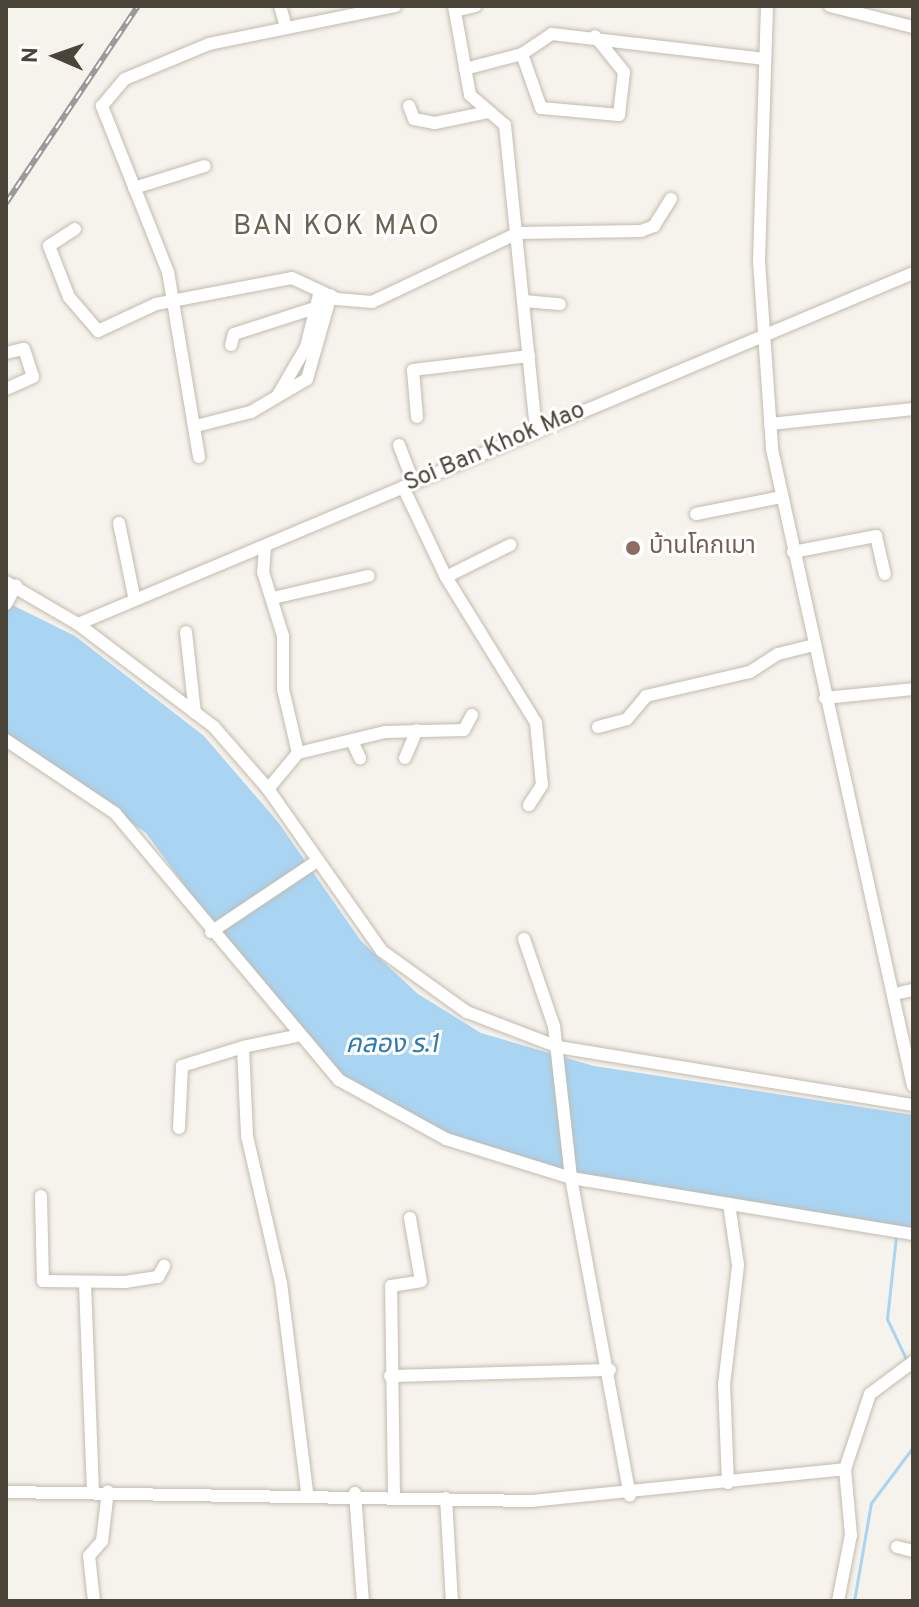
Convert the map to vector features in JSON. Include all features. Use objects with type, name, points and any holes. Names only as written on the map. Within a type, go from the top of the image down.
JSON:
[{"type":"street","points":[[280,6],[285,23]]},
{"type":"street","points":[[199,457],[174,302],[102,106],[125,79],[209,44],[285,23],[395,6]]},
{"type":"street","points":[[475,6],[455,8],[470,95],[505,125],[536,429]]},
{"type":"street","points":[[767,6],[764,333],[770,424],[793,552],[895,994],[913,1086]]},
{"type":"street","points":[[830,6],[913,27]]},
{"type":"street","points":[[465,69],[522,54],[552,34],[595,36],[765,59]]},
{"type":"street","points":[[522,54],[541,108],[619,115],[624,72],[595,36]]},
{"type":"street","points":[[409,106],[414,119],[435,123],[488,112]]},
{"type":"street","points":[[134,188],[205,166]]},
{"type":"street","points":[[75,229],[49,246],[69,297],[98,331],[174,302],[292,278],[326,293],[372,302],[518,233],[641,231],[654,226],[671,199]]},
{"type":"street","name":"Soi Ban Khok Mao","points":[[78,624],[134,596],[265,546],[536,429],[913,273]]},
{"type":"street","points":[[274,401],[306,347],[315,308],[326,293]]},
{"type":"street","points":[[196,426],[230,421],[274,401],[312,369],[326,293]]},
{"type":"street","points":[[524,301],[560,304]]},
{"type":"street","points":[[231,345],[234,334],[315,308]]},
{"type":"street","points":[[6,353],[24,349],[33,377],[6,389]]},
{"type":"street","points":[[417,417],[413,370],[529,356]]},
{"type":"street","points":[[770,424],[913,409]]},
{"type":"street","points":[[399,445],[408,485],[446,577],[536,723],[542,785],[529,805]]},
{"type":"street","points":[[696,514],[782,497]]},
{"type":"street","points":[[119,523],[134,596]]},
{"type":"street","points":[[793,552],[876,536],[885,574]]},
{"type":"street","points":[[446,577],[510,545]]},
{"type":"street","points":[[265,546],[263,572],[273,598],[298,753]]},
{"type":"street","points":[[273,598],[368,576]]},
{"type":"street","points":[[9,592],[78,624],[195,713],[268,789],[382,951],[467,1012],[558,1047],[913,1105]]},
{"type":"street","points":[[186,632],[195,713]]},
{"type":"street","points":[[598,727],[627,719],[646,696],[750,672],[778,654],[814,645]]},
{"type":"street","points":[[825,698],[913,689]]},
{"type":"street","points":[[268,789],[298,753],[417,730],[464,730],[472,715]]},
{"type":"street","points":[[405,758],[417,730]]},
{"type":"street","points":[[6,740],[115,813],[296,1036],[339,1080],[446,1139],[571,1178],[912,1234]]},
{"type":"street","points":[[353,743],[360,758]]},
{"type":"street","points":[[211,932],[317,861]]},
{"type":"street","points":[[524,939],[558,1047],[571,1178],[610,1370],[630,1496]]},
{"type":"street","points":[[895,994],[913,990]]},
{"type":"street","points":[[179,1128],[182,1066],[243,1047],[296,1036]]},
{"type":"street","points":[[243,1047],[247,1136],[281,1283],[307,1493]]},
{"type":"street","points":[[41,1196],[40,1277],[85,1284],[158,1277],[164,1266]]},
{"type":"street","points":[[728,1483],[724,1385],[738,1265],[729,1204]]},
{"type":"street","points":[[394,1494],[391,1286],[421,1281],[410,1218]]},
{"type":"street","points":[[85,1284],[93,1490]]},
{"type":"street","points":[[838,1601],[851,1535],[845,1469],[861,1411],[913,1362]]},
{"type":"street","points":[[390,1376],[610,1370]]},
{"type":"street","points":[[6,1492],[355,1493],[446,1498],[630,1496],[845,1469]]},
{"type":"street","points":[[94,1601],[89,1556],[102,1541],[108,1491]]},
{"type":"street","points":[[355,1493],[363,1601]]},
{"type":"street","points":[[446,1498],[452,1601]]},
{"type":"street","points":[[897,1547],[913,1551]]},
{"type":"water","name":"คลอง ร.1","points":[[6,602],[75,636],[204,736],[278,822],[361,941],[418,994],[481,1033],[594,1066],[913,1115],[913,1229],[581,1175],[446,1133],[344,1076],[221,935],[146,833],[6,735]]},
{"type":"waterway","points":[[896,1236],[887,1319],[908,1363]]},
{"type":"waterway","points":[[854,1601],[871,1503],[913,1447]]},
{"type":"railway","points":[[6,203],[138,6]]},
{"type":"place","name":"บ้านโคกเมา","points":[[633,548]]},
{"type":"district","name":"BAN KOK MAO","points":[[337,227]]}]
